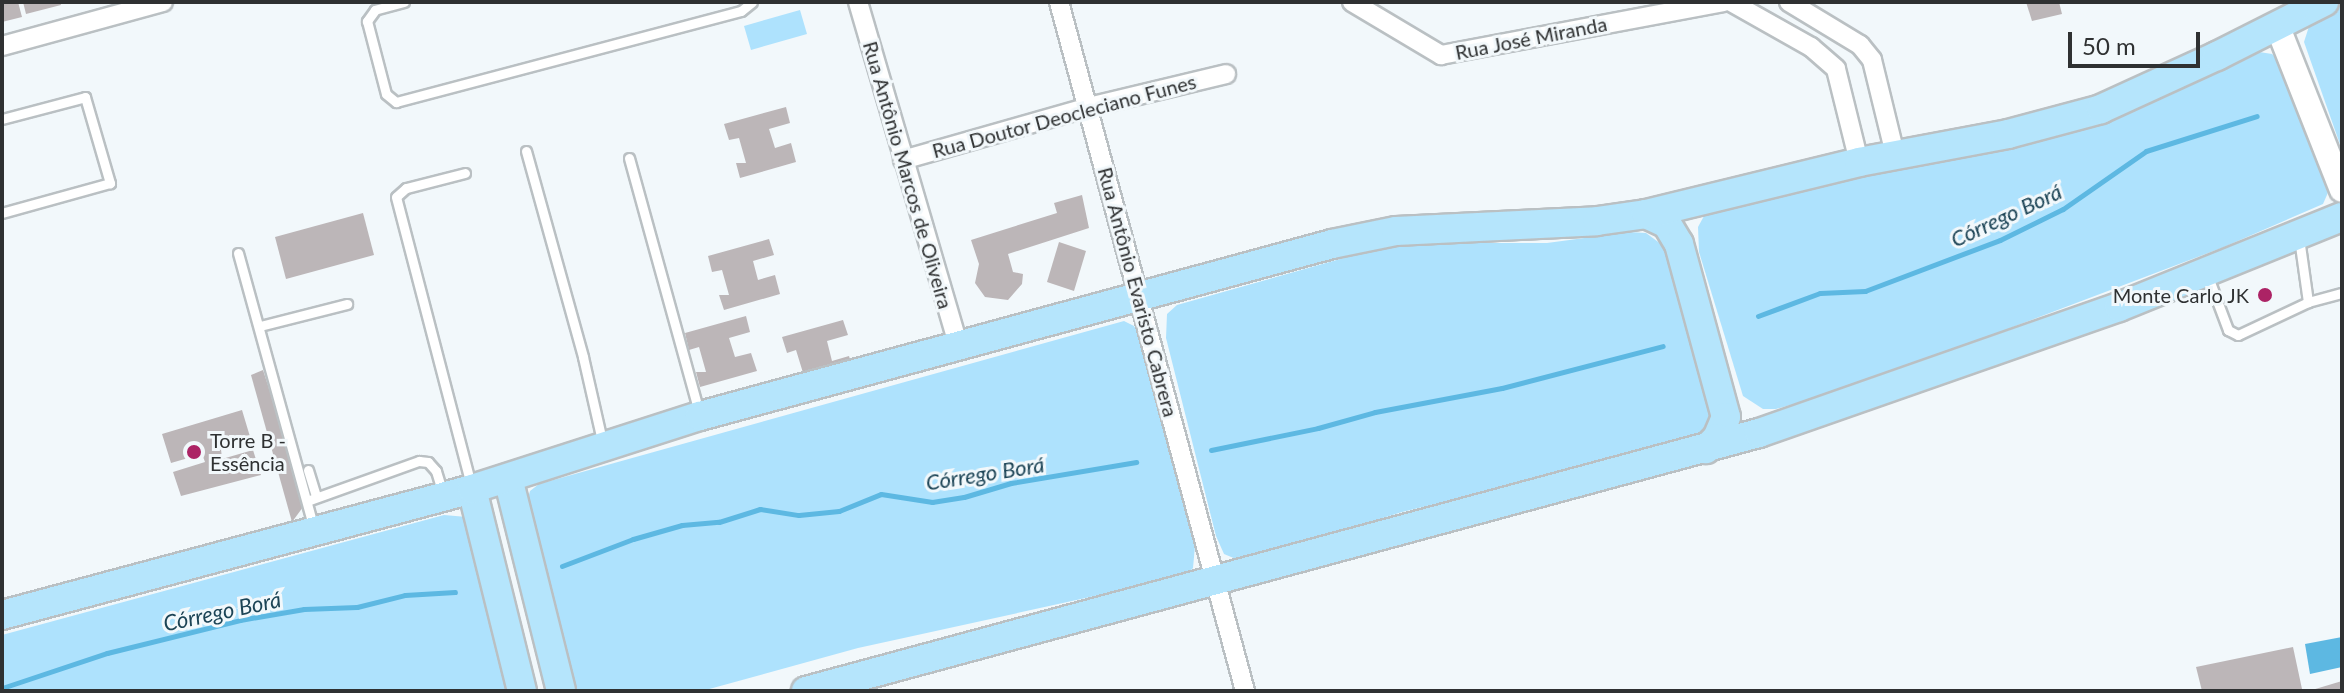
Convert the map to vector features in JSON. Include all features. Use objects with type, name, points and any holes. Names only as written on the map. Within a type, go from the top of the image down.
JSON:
[{"type":"main road","points":[[2,615],[472,489],[700,416],[1332,244],[1396,231],[1597,221],[1646,214],[1895,154],[2008,134],[2101,109],[2324,2]]},
{"type":"main road","points":[[1679,244],[1685,221],[1699,202]]},
{"type":"main road","points":[[1646,214],[1667,224],[1679,244],[1726,417],[1717,438],[1706,449]]},
{"type":"main road","points":[[806,691],[1759,433],[1986,356],[2342,217]]},
{"type":"main road","points":[[1726,417],[1744,430],[1759,433]]},
{"type":"main road","points":[[508,478],[561,691]]},
{"type":"main road","points":[[472,489],[522,691]]},
{"type":"street","points":[[2,46],[163,2]]},
{"type":"street","name":"Rua Antônio Marcos de Oliveira","points":[[858,2],[959,347]]},
{"type":"street","name":"Rua Antônio Evaristo Cabrera","points":[[1059,2],[1245,691]]},
{"type":"street","name":"Rua José Miranda","points":[[1352,2],[1441,55],[1723,2]]},
{"type":"street","points":[[1731,2],[1811,47],[1836,69],[1859,162]]},
{"type":"street","points":[[1789,2],[1860,45],[1875,70],[1895,154]]},
{"type":"street","points":[[2277,25],[2342,190]]},
{"type":"street","points":[[1836,69],[1860,45]]},
{"type":"street","name":"Rua Doutor Deocleciano Funes","points":[[903,160],[1089,107],[1226,74]]},
{"type":"lane","points":[[404,2],[375,10],[367,21],[386,94],[396,102],[741,11],[752,2]]},
{"type":"lane","points":[[2,119],[85,97],[110,183],[2,213]]},
{"type":"lane","points":[[526,151],[583,357],[604,448]]},
{"type":"lane","points":[[629,158],[700,416]]},
{"type":"lane","points":[[465,173],[406,188],[396,197],[472,489]]},
{"type":"lane","points":[[2299,236],[2308,302]]},
{"type":"lane","points":[[238,253],[312,499]]},
{"type":"lane","points":[[2205,271],[2228,330],[2238,335],[2308,302],[2342,293]]},
{"type":"lane","points":[[260,326],[347,304]]},
{"type":"lane","points":[[312,499],[419,461],[428,462],[436,471],[444,496]]},
{"type":"lane","points":[[308,470],[315,532]]},
{"type":"shaded area","points":[[2342,5],[2342,150],[2304,42],[2311,20]]},
{"type":"shaded area","points":[[800,10],[807,34],[751,50],[744,26]]},
{"type":"shaded area","points":[[2253,51],[2272,54],[2280,61],[2330,188],[2323,204],[2224,247],[1860,385],[1776,409],[1763,409],[1743,396],[1699,252],[1698,227],[1704,216],[1718,209]]},
{"type":"shaded area","points":[[1629,232],[1646,233],[1665,247],[1710,408],[1711,420],[1705,433],[1684,444],[1402,512],[1259,557],[1236,559],[1224,554],[1216,536],[1166,338],[1167,314],[1177,305],[1397,243],[1547,243]]},
{"type":"shaded area","points":[[1124,321],[1134,326],[1143,342],[1195,546],[1193,568],[1186,576],[858,648],[702,691],[574,691],[527,502],[530,491],[539,484]]},
{"type":"shaded area","points":[[444,515],[467,517],[517,691],[2,691],[2,635]]},
{"type":"shaded area","points":[[2342,637],[2342,667],[2310,674],[2305,644]]},
{"type":"building","points":[[2,2],[18,2],[22,17],[2,22]]},
{"type":"building","points":[[23,2],[60,2],[61,5],[26,14]]},
{"type":"building","points":[[2026,2],[2059,2],[2062,14],[2032,21]]},
{"type":"building","points":[[786,107],[790,123],[769,129],[775,148],[791,143],[796,162],[740,178],[736,163],[746,163],[739,138],[729,140],[724,124]]},
{"type":"building","points":[[1082,195],[1089,228],[1008,254],[1013,272],[1023,274],[1022,284],[1008,300],[985,297],[975,283],[979,264],[971,240],[1057,213],[1054,203]]},
{"type":"building","points":[[363,213],[374,255],[286,279],[275,237]]},
{"type":"building","points":[[769,239],[774,255],[753,261],[758,280],[775,275],[780,294],[724,310],[719,295],[729,295],[722,270],[712,272],[708,256]]},
{"type":"building","points":[[1059,242],[1086,251],[1074,291],[1047,282]]},
{"type":"building","points":[[746,316],[750,332],[729,338],[735,357],[751,353],[757,371],[700,387],[696,372],[706,372],[699,347],[689,350],[685,333]]},
{"type":"building","points":[[843,320],[848,335],[827,341],[832,361],[849,356],[854,373],[798,389],[794,376],[804,376],[796,350],[787,353],[782,337]]},
{"type":"building","points":[[263,370],[306,503],[292,522],[251,375]]},
{"type":"building","name":"Torre B - Essência","points":[[242,410],[251,440],[221,449],[222,459],[253,450],[261,475],[181,496],[173,472],[205,462],[202,454],[171,463],[162,434]]},
{"type":"building","points":[[2293,647],[2302,689],[2202,691],[2196,667]]},
{"type":"building","points":[[2342,681],[2342,691],[2312,691],[2312,690]]},
{"type":"waterway","name":"Córrego Borá","points":[[1758,316],[1820,293],[1865,291],[2000,240],[2063,209],[2146,151],[2257,116]]},
{"type":"waterway","name":"Córrego Borá","points":[[1211,450],[1318,428],[1375,412],[1502,388],[1663,346]]},
{"type":"waterway","name":"Córrego Borá","points":[[562,566],[633,539],[682,525],[719,522],[760,509],[799,515],[839,511],[881,494],[932,502],[964,497],[1011,483],[1136,462]]},
{"type":"waterway","name":"Córrego Borá","points":[[2,688],[107,653],[240,620],[304,609],[357,607],[405,595],[455,592]]},
{"type":"place","name":"Monte Carlo JK","points":[[2265,295]]},
{"type":"place","name":"Torre B - Essência","points":[[194,452]]}]
